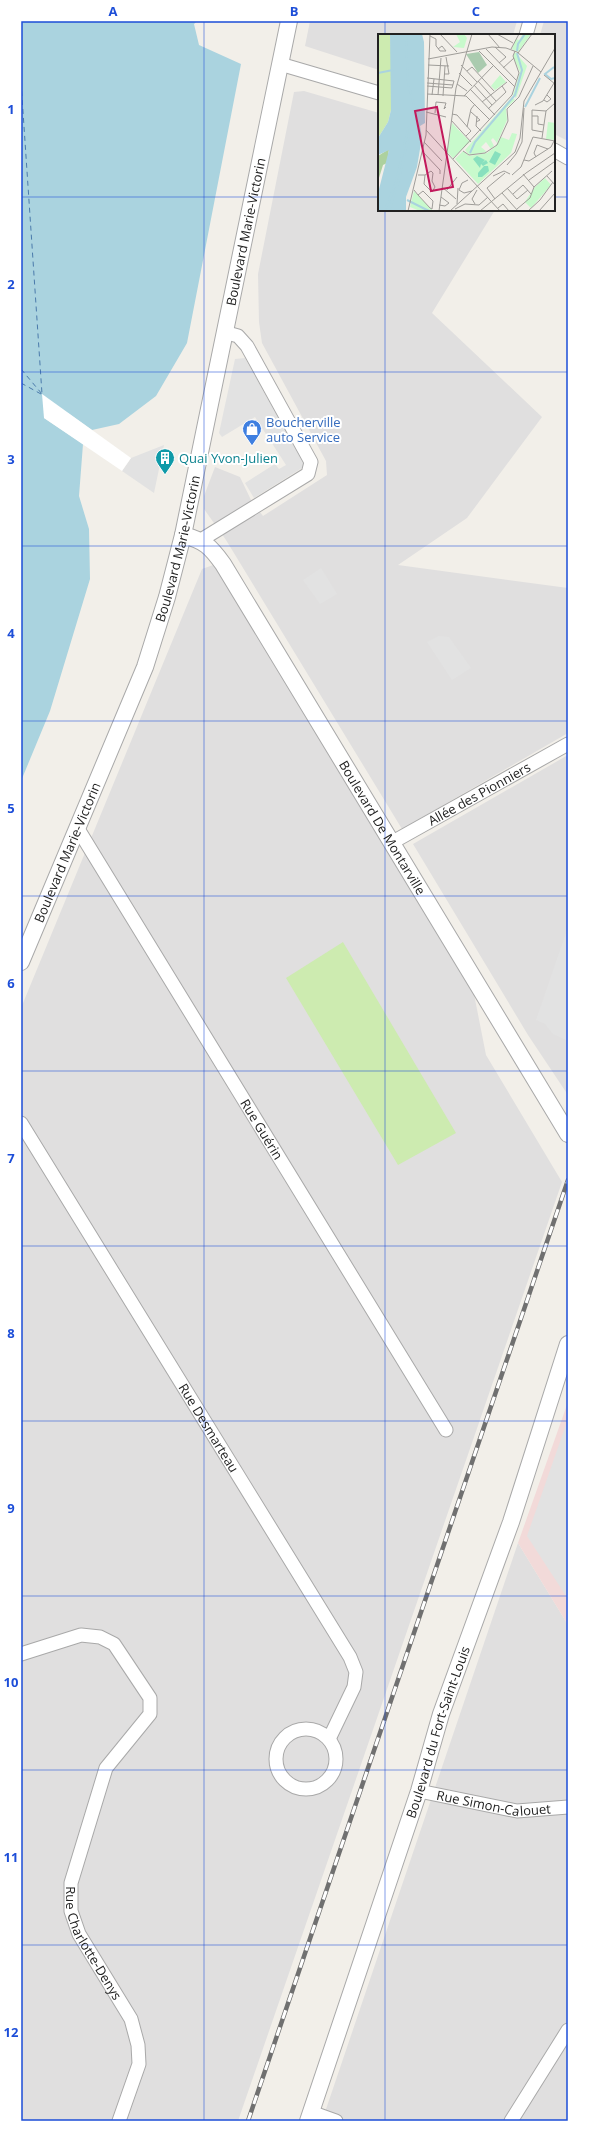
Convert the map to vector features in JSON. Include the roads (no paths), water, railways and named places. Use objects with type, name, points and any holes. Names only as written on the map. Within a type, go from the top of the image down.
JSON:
[{"type":"street","name":"Boulevard Marie-Victorin","points":[[21,962],[145,667],[167,597],[183,535],[288,21]]},
{"type":"street","points":[[526,34],[530,21]]},
{"type":"street","points":[[280,64],[378,93]]},
{"type":"street","points":[[555,151],[568,158]]},
{"type":"street","points":[[201,540],[308,474],[311,469],[311,462],[247,346],[238,336],[224,332]]},
{"type":"street","name":"Boulevard De Montarville","points":[[183,535],[201,540],[212,549],[223,564],[568,1134]]},
{"type":"street","name":"Allée des Pionniers","points":[[391,843],[568,744]]},
{"type":"street","name":"Rue Guérin","points":[[78,829],[446,1430]]},
{"type":"street","name":"Rue Desmarteau","points":[[21,1123],[350,1657],[356,1672],[354,1687],[329,1739]]},
{"type":"street","name":"Boulevard du Fort-Saint-Louis","points":[[310,2117],[419,1791],[442,1714],[511,1522],[568,1344]]},
{"type":"street","name":"Rue Charlotte-Denys","points":[[21,1654],[81,1636],[100,1637],[114,1644],[150,1698],[150,1714],[106,1768],[71,1884],[71,1911],[79,1934],[131,2019],[138,2045],[139,2064],[119,2121]]},
{"type":"street","points":[[307,1729],[321,1733],[329,1739],[334,1747],[336,1757],[335,1767],[328,1780],[315,1788],[305,1789],[295,1787],[286,1781],[280,1774],[276,1755],[279,1746],[285,1738],[293,1732],[307,1729]]},
{"type":"street","name":"Rue Simon-Calouet","points":[[419,1791],[517,1811],[568,1807]]},
{"type":"street","points":[[511,2121],[568,2030]]},
{"type":"street","points":[[310,2117],[336,2121]]},
{"type":"water","points":[[21,21],[197,21],[194,24],[199,45],[241,64],[187,343],[156,396],[119,424],[92,430],[68,413],[44,418],[83,444],[79,496],[89,529],[90,579],[50,711],[21,781]]},
{"type":"railway","points":[[248,2121],[568,1180]]},
{"type":"place","name":"Boucherville auto Service","points":[[252,446]]},
{"type":"place","name":"Quai Yvon-Julien","points":[[165,475]]}]
